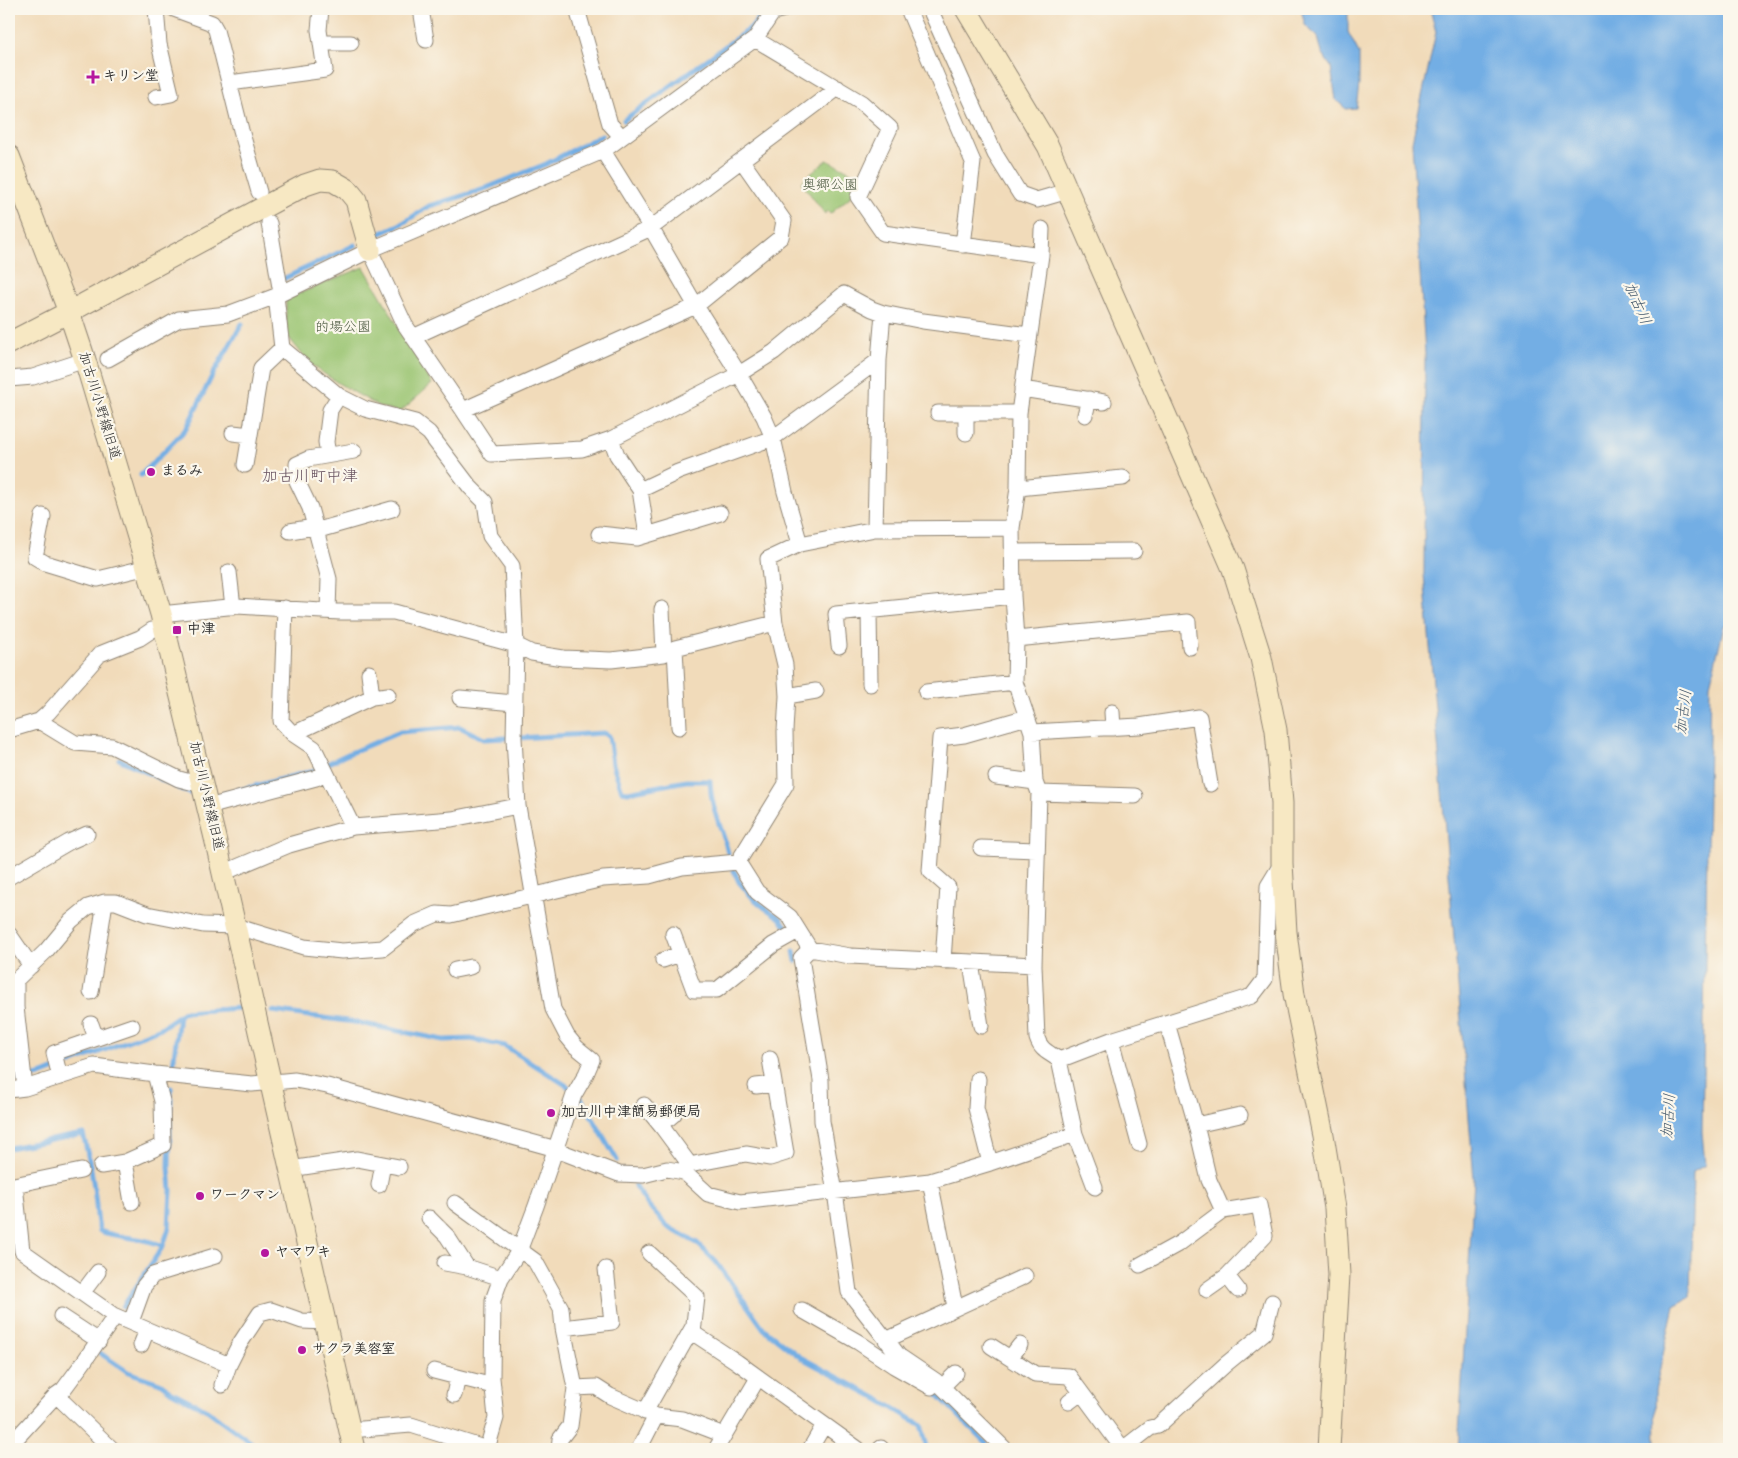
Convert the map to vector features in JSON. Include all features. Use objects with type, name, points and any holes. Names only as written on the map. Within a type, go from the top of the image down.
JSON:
[{"type":"street","points":[[156,9],[159,44],[171,94],[156,97]]},
{"type":"street","points":[[174,9],[212,23],[216,30],[240,130],[259,192]]},
{"type":"street","points":[[230,83],[325,70],[319,30],[321,9]]},
{"type":"street","points":[[421,9],[426,40]]},
{"type":"street","points":[[578,9],[610,124],[621,136]]},
{"type":"street","points":[[108,359],[179,319],[228,314],[279,294],[370,250],[603,151],[755,39],[773,12],[785,9]]},
{"type":"street","points":[[908,9],[973,162],[963,245]]},
{"type":"street","points":[[930,9],[995,154],[1020,194],[1037,200],[1068,191]]},
{"type":"street","points":[[966,9],[1048,146],[1233,569],[1261,658],[1276,730],[1282,803],[1282,864],[1286,932],[1294,994],[1323,1135],[1335,1208],[1339,1275],[1329,1449]]},
{"type":"street","points":[[755,39],[862,103],[890,128],[858,197],[883,232],[1041,255]]},
{"type":"street","points":[[321,43],[351,43]]},
{"type":"street","points":[[413,337],[652,228],[838,88]]},
{"type":"street","points":[[603,151],[652,228],[696,306],[739,374],[774,438],[785,492],[800,544]]},
{"type":"street","name":"加古川小野線旧道","points":[[9,156],[69,312],[148,566],[157,622],[208,808],[352,1440]]},
{"type":"street","points":[[463,410],[696,306],[781,237],[784,221],[742,162]]},
{"type":"street","points":[[9,343],[305,185],[320,180],[333,181],[347,189],[356,200],[370,250],[405,325],[492,454],[582,449],[611,439],[739,374],[774,352],[844,294],[883,313],[923,321],[1029,335]]},
{"type":"street","points":[[269,223],[279,294],[282,348],[339,396],[365,410],[415,422],[429,434],[470,487],[485,502],[490,536],[512,566],[516,645],[514,738],[518,806],[553,1008],[568,1036],[592,1060],[576,1092],[519,1251],[501,1278],[493,1300],[493,1386],[496,1401],[496,1418],[487,1449],[411,1425],[352,1440]]},
{"type":"street","points":[[1042,229],[1041,255],[1019,414],[1018,488],[1012,528],[1016,639],[1015,682],[1032,732],[1037,787],[1034,965],[1037,1038],[1039,1045],[1045,1052],[1059,1060],[1075,1134],[1095,1187]]},
{"type":"street","points":[[875,529],[879,360],[883,313]]},
{"type":"street","points":[[246,466],[261,368],[282,348]]},
{"type":"street","points":[[9,379],[33,376],[85,360]]},
{"type":"street","points":[[640,490],[678,472],[774,438],[879,360]]},
{"type":"street","points":[[1022,389],[1104,402]]},
{"type":"street","points":[[328,455],[326,442],[330,410],[339,396]]},
{"type":"street","points":[[1085,415],[1088,400]]},
{"type":"street","points":[[938,413],[1019,414]]},
{"type":"street","points":[[966,413],[966,433]]},
{"type":"street","points":[[233,433],[250,435]]},
{"type":"street","points":[[611,439],[617,455],[640,490],[647,535]]},
{"type":"street","points":[[328,611],[328,579],[310,508],[297,481],[297,464],[308,459],[354,451]]},
{"type":"street","points":[[1018,488],[1123,478]]},
{"type":"street","points":[[290,531],[314,529],[392,509]]},
{"type":"street","points":[[599,534],[636,538],[720,513]]},
{"type":"street","points":[[43,516],[35,557],[46,563],[98,579],[148,566]]},
{"type":"street","points":[[738,862],[786,784],[785,731],[787,696],[785,665],[775,623],[768,559],[800,544],[875,529],[1012,528]]},
{"type":"street","points":[[1013,552],[1134,551]]},
{"type":"street","points":[[229,572],[232,607]]},
{"type":"street","points":[[839,646],[836,614],[1013,596]]},
{"type":"street","points":[[9,730],[40,721],[100,654],[140,638],[157,622],[237,606],[328,611],[394,612],[516,645],[532,653],[563,658],[611,660],[670,651],[775,623]]},
{"type":"street","points":[[285,608],[281,721],[293,734],[314,748],[353,827]]},
{"type":"street","points":[[662,609],[670,651],[679,727]]},
{"type":"street","points":[[869,611],[870,684]]},
{"type":"street","points":[[1016,639],[1108,636],[1194,620],[1190,647]]},
{"type":"street","points":[[369,674],[372,697]]},
{"type":"street","points":[[926,692],[1015,682]]},
{"type":"street","points":[[787,696],[816,691]]},
{"type":"street","points":[[293,734],[372,697],[388,695]]},
{"type":"street","points":[[460,698],[514,703]]},
{"type":"street","points":[[1112,712],[1113,728]]},
{"type":"street","points":[[1032,732],[1139,726],[1199,716],[1210,784]]},
{"type":"street","points":[[943,961],[948,887],[930,871],[940,738],[964,735],[1027,717]]},
{"type":"street","points":[[40,721],[75,743],[112,746],[179,779],[202,785]]},
{"type":"street","points":[[208,808],[316,778],[326,772]]},
{"type":"street","points":[[996,777],[1037,787],[1128,800]]},
{"type":"street","points":[[223,873],[289,845],[353,827],[452,819],[518,806]]},
{"type":"street","points":[[9,877],[67,838],[87,834]]},
{"type":"street","points":[[981,848],[1036,850]]},
{"type":"street","points":[[25,1087],[16,1007],[16,980],[46,951],[71,920],[88,907],[105,902],[116,902],[147,914],[203,925],[235,926],[304,947],[342,951],[383,948],[414,924],[437,914],[451,915],[603,879],[649,876],[682,867],[738,862]]},
{"type":"street","points":[[738,862],[757,892],[790,917],[810,949],[850,956],[1034,965]]},
{"type":"street","points":[[1059,1060],[1111,1040],[1252,996],[1265,979],[1268,886],[1282,864]]},
{"type":"street","points":[[91,992],[105,902]]},
{"type":"street","points":[[673,934],[694,990],[717,990],[773,945],[798,931]]},
{"type":"street","points":[[9,934],[31,966]]},
{"type":"street","points":[[810,949],[800,958],[821,1080],[822,1121],[849,1292],[898,1356],[939,1384],[1002,1448]]},
{"type":"street","points":[[663,960],[680,954]]},
{"type":"street","points":[[971,963],[980,1026]]},
{"type":"street","points":[[1167,1023],[1196,1125],[1209,1180],[1223,1211]]},
{"type":"street","points":[[91,1024],[96,1038]]},
{"type":"street","points":[[58,1069],[54,1053],[132,1026]]},
{"type":"street","points":[[1111,1040],[1138,1144]]},
{"type":"street","points":[[9,1090],[25,1087],[58,1069],[94,1066],[168,1076],[252,1084],[295,1080],[327,1086],[556,1150],[619,1174],[643,1175],[668,1170],[687,1169],[746,1154],[770,1158],[786,1153],[770,1059]]},
{"type":"street","points":[[101,1166],[125,1162],[163,1145],[162,1101],[168,1076]]},
{"type":"street","points":[[978,1079],[976,1108],[990,1163]]},
{"type":"street","points":[[756,1086],[774,1084]]},
{"type":"street","points":[[644,1105],[661,1125],[687,1169],[708,1194],[740,1202],[930,1181],[1075,1134]]},
{"type":"street","points":[[661,1125],[674,1114]]},
{"type":"street","points":[[1196,1125],[1240,1114]]},
{"type":"street","points":[[290,1169],[357,1159],[399,1167]]},
{"type":"street","points":[[125,1162],[132,1202]]},
{"type":"street","points":[[379,1185],[383,1164]]},
{"type":"street","points":[[81,1171],[12,1185],[22,1250],[115,1316],[230,1365]]},
{"type":"street","points":[[930,1181],[955,1307]]},
{"type":"street","points":[[455,1202],[535,1261],[561,1308],[575,1388],[570,1426],[560,1439],[559,1449]]},
{"type":"street","points":[[1140,1265],[1183,1250],[1223,1211],[1259,1205],[1264,1236],[1227,1276],[1208,1290]]},
{"type":"street","points":[[429,1218],[448,1236],[466,1267]]},
{"type":"street","points":[[649,1253],[696,1297],[693,1334],[858,1449]]},
{"type":"street","points":[[131,1322],[144,1286],[153,1275],[215,1256]]},
{"type":"street","points":[[445,1263],[466,1267],[501,1278]]},
{"type":"street","points":[[563,1328],[612,1322],[606,1269]]},
{"type":"street","points":[[83,1292],[98,1272]]},
{"type":"street","points":[[886,1340],[1024,1276]]},
{"type":"street","points":[[1227,1276],[1238,1290]]},
{"type":"street","points":[[992,1346],[1034,1374],[1069,1376],[1123,1449],[1150,1428],[1158,1426],[1226,1364],[1264,1333],[1272,1302]]},
{"type":"street","points":[[222,1385],[239,1345],[260,1313],[271,1310],[302,1321],[325,1322]]},
{"type":"street","points":[[802,1310],[931,1387],[956,1373]]},
{"type":"street","points":[[61,1316],[99,1341]]},
{"type":"street","points":[[14,1443],[56,1395],[63,1390],[115,1316]]},
{"type":"street","points":[[639,1449],[650,1414],[694,1325]]},
{"type":"street","points":[[141,1345],[147,1330]]},
{"type":"street","points":[[1010,1358],[1020,1345]]},
{"type":"street","points":[[434,1371],[493,1386]]},
{"type":"street","points":[[454,1395],[458,1377]]},
{"type":"street","points":[[716,1449],[758,1378]]},
{"type":"street","points":[[575,1388],[596,1387],[610,1396],[650,1414],[682,1419],[724,1435]]},
{"type":"street","points":[[1069,1402],[1081,1393]]},
{"type":"street","points":[[56,1395],[112,1449]]},
{"type":"street","points":[[810,1449],[824,1425]]},
{"type":"green space","name":"奥郷公園","points":[[827,160],[855,174],[851,184],[857,187],[851,196],[830,214],[827,211],[825,214],[801,182]]},
{"type":"green space","name":"的場公園","points":[[364,267],[432,384],[400,412],[380,407],[338,383],[310,364],[286,334],[286,299]]},
{"type":"water","points":[[1301,9],[1348,9],[1348,32],[1359,53],[1359,84],[1356,108],[1346,109],[1336,100],[1331,67],[1322,53],[1318,37],[1305,25]]},
{"type":"water","name":"加古川","points":[[1430,9],[1729,9],[1729,622],[1724,626],[1710,684],[1702,1132],[1705,1165],[1693,1172],[1690,1297],[1674,1306],[1655,1390],[1656,1449],[1458,1449],[1474,1179],[1424,574],[1425,354],[1412,142],[1436,32]]},
{"type":"waterway","points":[[624,120],[753,26],[758,18],[760,9]]},
{"type":"waterway","points":[[379,234],[403,223],[429,206],[479,191],[546,164],[602,135]]},
{"type":"waterway","points":[[283,279],[355,245]]},
{"type":"waterway","points":[[141,475],[186,429],[213,374],[242,324]]},
{"type":"waterway","points":[[224,794],[312,771],[400,732],[460,727],[484,739],[507,738]]},
{"type":"waterway","points":[[518,738],[604,733],[609,736],[613,764],[622,791],[628,792],[686,781],[710,781],[715,810],[728,853]]},
{"type":"waterway","points":[[119,759],[189,793]]},
{"type":"waterway","points":[[732,866],[739,882],[753,898],[780,918],[790,932]]},
{"type":"waterway","points":[[794,951],[796,961]]},
{"type":"waterway","points":[[9,1081],[40,1075],[161,1028],[184,1012],[239,1008]]},
{"type":"waterway","points":[[272,1011],[354,1022],[443,1040],[471,1039],[505,1046],[578,1093],[617,1160]]},
{"type":"waterway","points":[[173,1066],[179,1015]]},
{"type":"waterway","points":[[123,1307],[163,1246],[169,1228],[171,1088]]},
{"type":"waterway","points":[[9,1148],[83,1134],[92,1172],[100,1231],[163,1246]]},
{"type":"waterway","points":[[635,1186],[648,1205],[668,1227],[697,1243],[716,1262],[764,1329],[800,1357],[880,1400],[921,1425],[926,1443],[925,1449]]},
{"type":"waterway","points":[[100,1353],[128,1372],[160,1383],[172,1392],[207,1410],[260,1449]]},
{"type":"waterway","points":[[936,1389],[939,1396],[986,1443]]},
{"type":"waterway","points":[[925,1448],[934,1449]]},
{"type":"place","name":"キリン堂","points":[[93,77]]},
{"type":"place","name":"まるみ","points":[[151,472]]},
{"type":"place","name":"中津","points":[[177,630]]},
{"type":"place","name":"加古川中津簡易郵便局","points":[[551,1113]]},
{"type":"place","name":"ワークマン","points":[[200,1196]]},
{"type":"place","name":"ヤマワキ","points":[[265,1253]]},
{"type":"place","name":"サクラ美容室","points":[[302,1350]]},
{"type":"district","name":"加古川町中津","points":[[310,478]]}]
